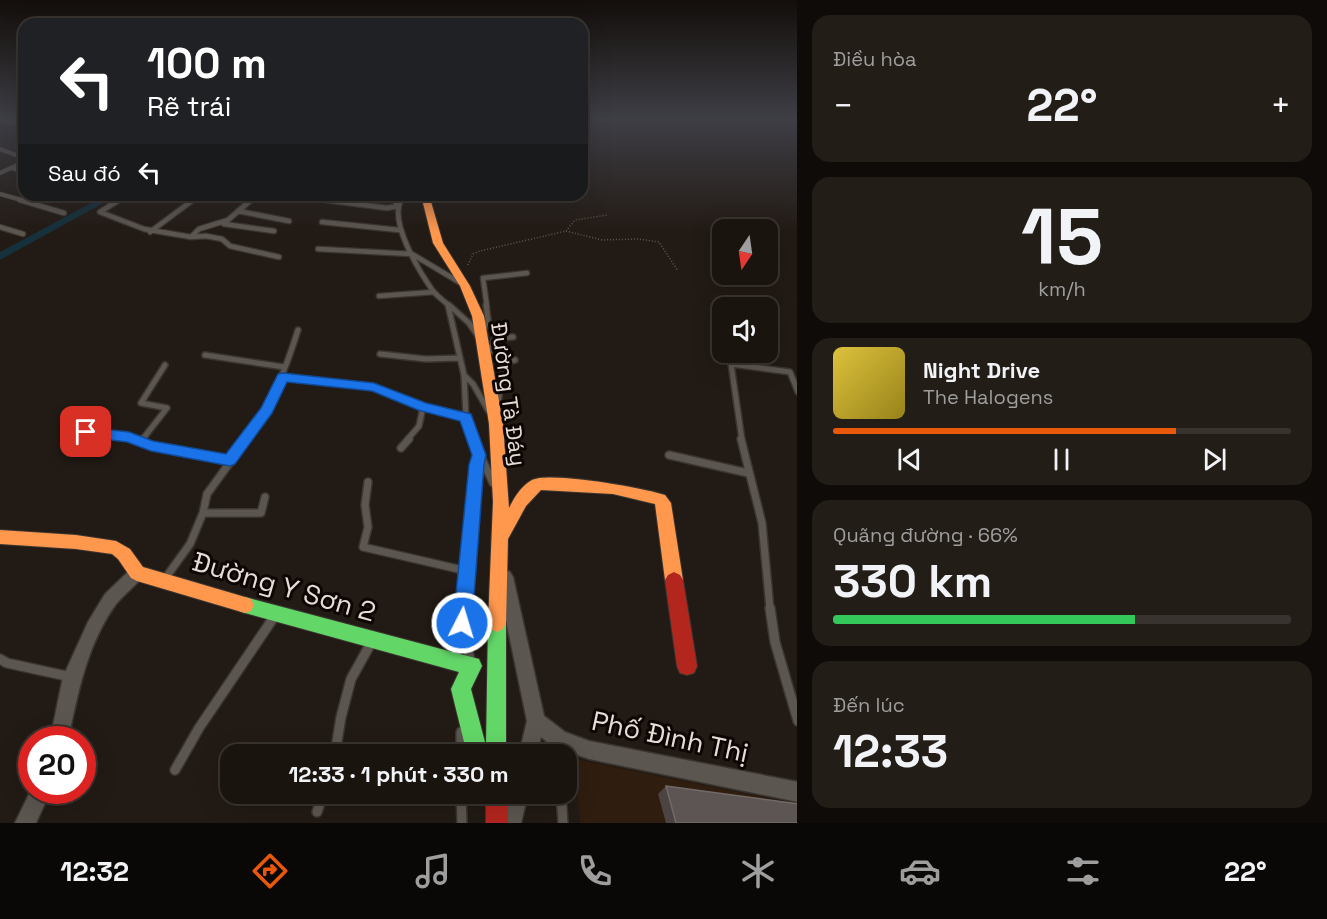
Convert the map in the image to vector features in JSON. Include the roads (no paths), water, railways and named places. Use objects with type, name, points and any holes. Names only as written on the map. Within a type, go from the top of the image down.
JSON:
[{"type":"street","name":"Đường Tà Đáy","points":[[427,201],[438,243],[462,280],[478,316],[495,421],[501,502],[498,543],[496,744]]},
{"type":"street","points":[[530,744],[536,721],[498,543],[530,487],[538,484],[613,488],[660,499],[663,503],[687,666]]},
{"type":"street","points":[[0,537],[76,542],[116,548],[124,554],[137,573],[111,599],[94,627],[72,677],[62,726]]},
{"type":"street","name":"Đường Y Sơn 2","points":[[137,573],[276,614],[472,666]]},
{"type":"street","points":[[472,666],[461,689],[475,744]]},
{"type":"street","name":"Phố Đình Thị","points":[[536,721],[557,744]]},
{"type":"street","name":"Phố Đình Thị","points":[[577,750],[797,792]]},
{"type":"street","points":[[26,823],[35,804]]},
{"type":"street","points":[[487,804],[491,823]]},
{"type":"street","points":[[501,804],[508,823]]},
{"type":"street","points":[[508,823],[515,804]]},
{"type":"lane","points":[[0,173],[18,164]]},
{"type":"lane","points":[[11,168],[18,170]]},
{"type":"lane","points":[[0,194],[18,199]]},
{"type":"lane","points":[[24,201],[64,213]]},
{"type":"lane","points":[[117,201],[100,212],[130,226],[150,232],[222,239],[230,246],[279,258]]},
{"type":"lane","points":[[150,232],[192,201]]},
{"type":"lane","points":[[224,224],[250,201]]},
{"type":"lane","points":[[333,201],[359,206],[387,208],[398,206]]},
{"type":"lane","points":[[397,201],[399,230],[434,292],[483,336],[488,319],[483,278],[527,273]]},
{"type":"lane","points":[[398,206],[401,201]]},
{"type":"lane","points":[[238,211],[289,220]]},
{"type":"lane","points":[[322,222],[399,230]]},
{"type":"lane","points":[[191,237],[196,231],[206,226],[224,224],[274,231]]},
{"type":"lane","points":[[0,227],[23,234]]},
{"type":"lane","points":[[318,249],[412,254],[462,280]]},
{"type":"lane","points":[[379,296],[434,292]]},
{"type":"lane","points":[[448,305],[464,375],[466,417],[479,455],[501,502]]},
{"type":"lane","points":[[163,580],[190,544],[203,513],[207,495],[267,410],[283,377],[284,367],[298,330]]},
{"type":"lane","points":[[485,364],[495,338],[513,337]]},
{"type":"lane","points":[[380,354],[426,360],[460,358]]},
{"type":"lane","points":[[205,355],[284,367]]},
{"type":"lane","points":[[495,421],[503,363],[515,360]]},
{"type":"lane","points":[[797,390],[790,372],[731,364],[743,450],[762,523],[766,577],[775,642],[797,718]]},
{"type":"lane","points":[[141,441],[167,408],[141,404],[165,365]]},
{"type":"lane","points":[[464,375],[473,384],[495,421]]},
{"type":"lane","points":[[283,377],[374,387],[423,407],[466,417]]},
{"type":"lane","points":[[401,448],[419,426],[423,407]]},
{"type":"lane","points":[[65,429],[129,437],[151,446],[230,460]]},
{"type":"lane","points":[[472,666],[462,623],[479,455]]},
{"type":"lane","points":[[669,455],[748,473]]},
{"type":"lane","points":[[368,482],[365,505],[368,527],[363,547],[467,571]]},
{"type":"lane","points":[[203,513],[261,513],[265,497]]},
{"type":"lane","points":[[175,770],[210,712],[276,614]]},
{"type":"lane","points":[[336,744],[340,717],[351,679],[373,640]]},
{"type":"lane","points":[[0,659],[7,663],[72,677]]},
{"type":"lane","points":[[461,689],[461,744]]},
{"type":"lane","points":[[317,812],[320,804]]},
{"type":"lane","points":[[461,804],[462,823]]},
{"type":"lane","points":[[562,804],[563,823]]},
{"type":"waterway","points":[[0,257],[102,201]]}]
